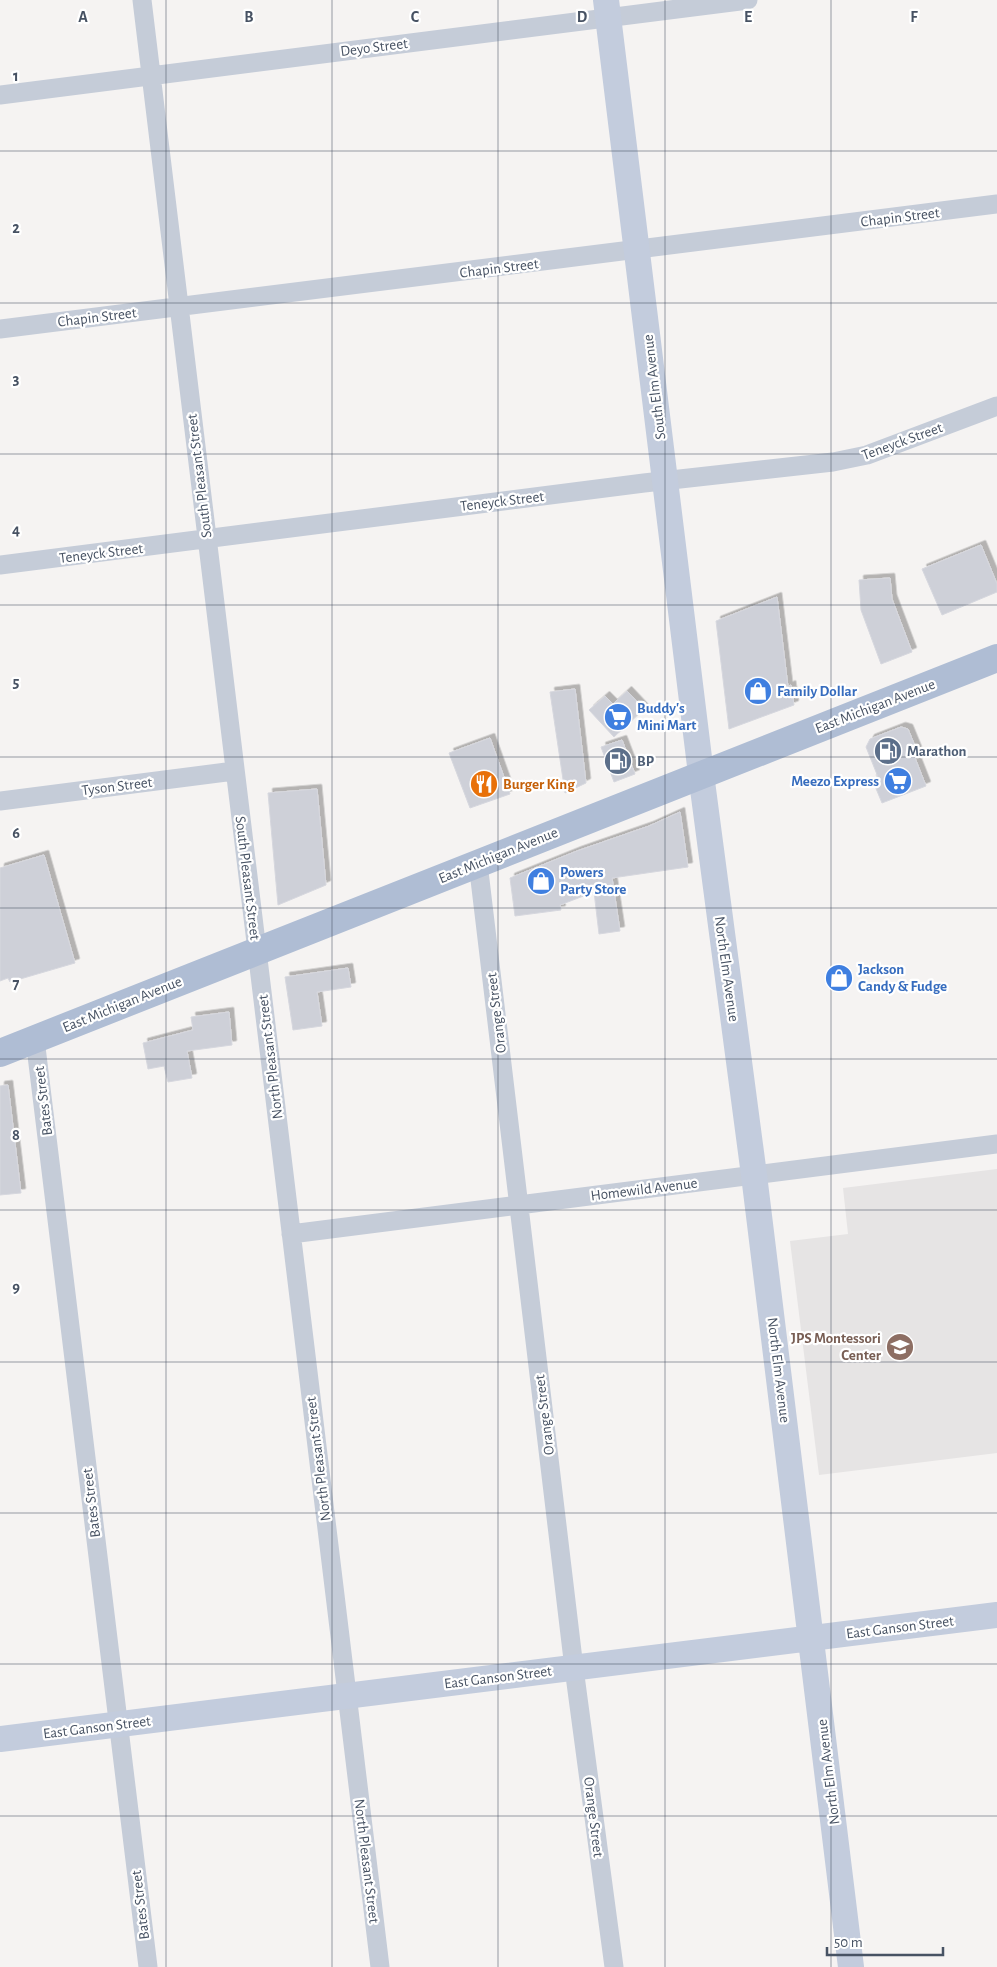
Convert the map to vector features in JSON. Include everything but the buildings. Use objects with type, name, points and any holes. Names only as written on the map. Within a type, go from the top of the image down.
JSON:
[{"type":"main road","name":"East Michigan Avenue","points":[[0,1053],[997,658]]},
{"type":"street","name":"South Pleasant Street","points":[[142,0],[257,951]]},
{"type":"street","name":"Deyo Street","points":[[0,95],[151,76],[607,8],[748,0]]},
{"type":"street","name":"South Elm Avenue","points":[[607,8],[701,774]]},
{"type":"street","name":"Chapin Street","points":[[0,330],[179,306],[638,251],[997,204]]},
{"type":"street","name":"Teneyck Street","points":[[0,565],[665,481],[833,462],[867,455],[997,406]]},
{"type":"street","name":"Tyson Street","points":[[0,801],[234,771]]},
{"type":"street","name":"North Elm Avenue","points":[[701,774],[754,1175],[851,1967]]},
{"type":"street","name":"Orange Street","points":[[478,863],[574,1668],[614,1967]]},
{"type":"street","name":"North Pleasant Street","points":[[257,951],[380,1967]]},
{"type":"street","name":"Bates Street","points":[[35,1039],[148,1967]]},
{"type":"street","name":"Homewild Avenue","points":[[291,1234],[997,1144]]},
{"type":"street","name":"East Ganson Street","points":[[0,1740],[346,1695],[997,1615]]},
{"type":"shaded area","name":"JPS Montessori Center","points":[[997,1169],[997,1453],[819,1475],[790,1241],[848,1234],[843,1188]]},
{"type":"place","name":"Family Dollar","points":[[758,691]]},
{"type":"place","name":"Buddy's Mini Mart","points":[[618,717]]},
{"type":"place","name":"Marathon","points":[[888,751]]},
{"type":"place","name":"BP","points":[[618,761]]},
{"type":"place","name":"Meezo Express","points":[[898,781]]},
{"type":"place","name":"Burger King","points":[[484,784]]},
{"type":"place","name":"Powers Party Store","points":[[541,881]]},
{"type":"place","name":"Jackson Candy & Fudge","points":[[839,978]]},
{"type":"place","name":"JPS Montessori Center","points":[[900,1347]]}]
